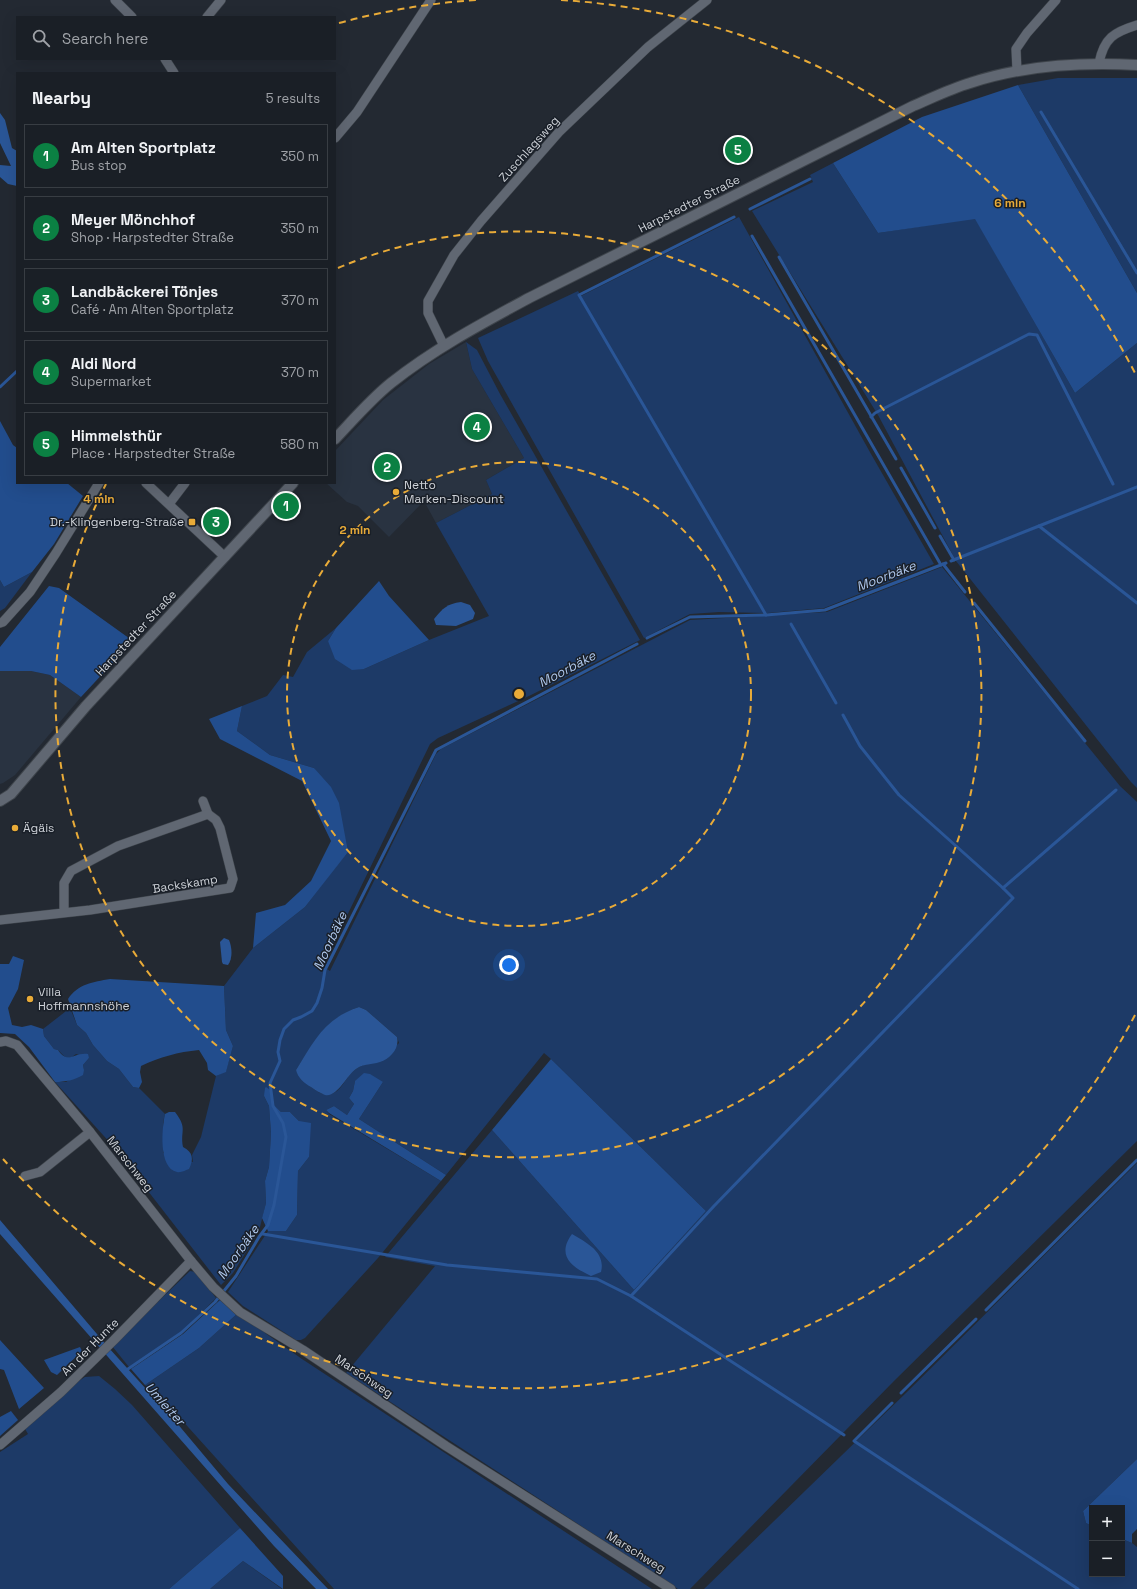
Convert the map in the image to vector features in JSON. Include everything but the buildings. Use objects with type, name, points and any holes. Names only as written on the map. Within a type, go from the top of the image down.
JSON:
[{"type":"main road","name":"Harpstedter Straße","points":[[336,438],[374,398],[444,346],[529,298],[913,106],[969,83],[1017,71],[1053,66],[1099,63],[1137,65]]},
{"type":"main road","name":"Harpstedter Straße","points":[[0,801],[11,794],[86,706],[292,484]]},
{"type":"street","points":[[115,0],[131,16]]},
{"type":"street","points":[[208,16],[221,0]]},
{"type":"street","points":[[336,137],[357,112],[431,0]]},
{"type":"street","name":"Zuschlagsweg","points":[[444,346],[428,313],[428,300],[454,256],[481,221],[559,132],[648,47],[707,0]]},
{"type":"street","points":[[1017,71],[1016,49],[1027,33],[1056,0]]},
{"type":"street","points":[[1099,63],[1101,54],[1112,35],[1137,25]]},
{"type":"street","points":[[167,60],[173,72]]},
{"type":"street","points":[[0,623],[3,622],[30,592],[99,484]]},
{"type":"street","points":[[147,484],[225,557]]},
{"type":"street","points":[[169,504],[184,484]]},
{"type":"street","name":"Backskamp","points":[[0,920],[90,910],[230,888],[233,879],[220,828],[216,820],[208,814],[203,801]]},
{"type":"street","points":[[64,912],[64,883],[71,871],[118,846],[208,814]]},
{"type":"street","name":"Marschweg","points":[[0,1042],[6,1041],[17,1045],[90,1132],[191,1261],[213,1287],[240,1312],[303,1350],[446,1446],[671,1589]]},
{"type":"street","name":"Marschweg","points":[[25,1176],[40,1172],[90,1132]]},
{"type":"street","name":"An der Hunte","points":[[0,1445],[96,1358],[191,1261]]},
{"type":"shaded area","points":[[1058,78],[1137,78],[1137,293],[1018,85]]},
{"type":"shaded area","points":[[1018,85],[1137,293],[1137,343],[1075,393],[975,219],[878,233],[833,163],[922,117]]},
{"type":"shaded area","points":[[0,113],[5,120],[12,148],[16,150],[16,186],[8,184],[0,177],[0,165],[11,166],[0,143]]},
{"type":"shaded area","points":[[833,163],[878,233],[975,218],[1075,393],[1137,343],[1137,788],[956,561],[878,415],[752,211],[813,182],[810,175]]},
{"type":"shaded area","points":[[739,217],[934,564],[824,608],[768,613],[719,612],[690,614],[644,638],[488,361],[478,338],[578,291],[581,296]]},
{"type":"shaded area","points":[[466,342],[472,369],[524,458],[486,480],[492,494],[436,523],[424,501],[389,537],[358,506],[347,502],[327,484],[336,484],[336,450],[383,400],[429,364]]},
{"type":"shaded area","points":[[466,342],[477,350],[500,394],[640,640],[531,695],[438,738],[430,744],[326,959],[321,965],[330,971],[436,754],[441,749],[690,620],[827,612],[942,567],[1120,786],[1137,802],[1137,1141],[894,1381],[690,1589],[678,1589],[346,1373],[435,1266],[385,1257],[492,1130],[634,1290],[706,1211],[544,1053],[446,1175],[359,1119],[383,1082],[355,1081],[353,1091],[349,1098],[354,1104],[347,1115],[334,1106],[326,1110],[329,1114],[441,1181],[378,1258],[305,1338],[296,1340],[243,1306],[228,1292],[268,1231],[286,1231],[297,1215],[298,1171],[309,1157],[299,1121],[290,1112],[281,1112],[273,1104],[270,1090],[264,1096],[269,1106],[271,1133],[269,1167],[265,1181],[266,1203],[259,1231],[233,1273],[221,1285],[113,1146],[55,1082],[66,1082],[84,1070],[83,1065],[89,1058],[76,1054],[72,1057],[66,1058],[58,1050],[54,1049],[44,1036],[43,1029],[70,1008],[77,1025],[86,1033],[93,1045],[107,1061],[119,1069],[133,1087],[139,1088],[165,1114],[163,1123],[163,1153],[193,1162],[192,1155],[201,1137],[216,1076],[226,1071],[233,1046],[226,1030],[224,986],[253,948],[305,907],[347,852],[314,768],[270,755],[237,731],[242,706],[267,696],[283,675],[293,677],[307,652],[336,628],[328,641],[364,669],[429,640],[489,616],[436,523],[492,494],[486,480],[524,458],[472,369]],"holes":[[[359,1007],[366,1010],[397,1037],[399,1043],[379,1062],[370,1063],[356,1069],[334,1093],[322,1093],[310,1086],[296,1070],[315,1041],[329,1024],[338,1018]]]},
{"type":"shaded area","points":[[0,421],[13,445],[16,447],[16,484],[68,484],[83,496],[54,544],[32,572],[4,587],[0,580]]},
{"type":"shaded area","points":[[32,572],[5,608],[0,611],[0,580],[4,587]]},
{"type":"shaded area","points":[[379,581],[389,596],[429,640],[364,669],[352,670],[335,659],[328,641],[336,628]]},
{"type":"shaded area","points":[[49,586],[59,588],[133,641],[81,697],[50,675],[31,671],[0,671],[0,647]]},
{"type":"shaded area","points":[[461,602],[470,605],[475,613],[473,619],[456,626],[436,625],[434,619],[443,609],[449,605]]},
{"type":"shaded area","points":[[0,671],[31,671],[50,675],[81,697],[15,775],[0,784]]},
{"type":"shaded area","points":[[242,706],[237,731],[270,755],[314,768],[331,787],[339,803],[348,852],[305,907],[253,948],[256,913],[285,905],[311,881],[331,841],[302,781],[220,739],[209,719]]},
{"type":"shaded area","points":[[224,938],[229,940],[231,946],[231,959],[228,965],[223,964],[222,962],[220,942]]},
{"type":"shaded area","points":[[13,956],[24,960],[18,989],[8,1008],[12,1025],[22,1027],[31,1025],[43,1029],[44,1036],[54,1049],[58,1050],[65,1057],[88,1054],[89,1058],[83,1065],[83,1075],[63,1082],[55,1082],[29,1047],[15,1034],[0,1033],[0,964],[9,964]]},
{"type":"shaded area","points":[[110,979],[224,986],[226,1030],[233,1046],[226,1072],[216,1076],[208,1070],[207,1063],[199,1050],[184,1052],[155,1060],[141,1066],[140,1072],[142,1082],[139,1088],[133,1087],[119,1069],[107,1061],[93,1045],[86,1033],[77,1025],[68,999],[76,990],[86,984]]},
{"type":"shaded area","points":[[359,1007],[366,1010],[397,1037],[398,1041],[396,1049],[391,1056],[384,1061],[362,1066],[356,1069],[338,1090],[329,1095],[325,1095],[304,1082],[296,1070],[315,1040],[329,1024],[337,1017]]},
{"type":"shaded area","points":[[551,1059],[706,1211],[634,1290],[492,1130]]},
{"type":"shaded area","points":[[364,1073],[370,1074],[383,1082],[359,1119],[446,1175],[441,1181],[326,1110],[334,1106],[347,1115],[354,1104],[349,1098],[353,1091],[355,1081]]},
{"type":"shaded area","points":[[266,1087],[270,1090],[273,1104],[281,1112],[290,1112],[299,1121],[311,1123],[309,1157],[298,1171],[297,1215],[286,1231],[268,1231],[262,1218],[266,1203],[265,1181],[269,1167],[271,1133],[269,1106],[264,1096]]},
{"type":"shaded area","points":[[175,1112],[179,1118],[183,1130],[183,1147],[189,1151],[192,1156],[192,1162],[189,1169],[180,1172],[171,1169],[164,1155],[162,1137],[163,1128],[165,1114]]},
{"type":"shaded area","points":[[1137,1163],[1137,1459],[1083,1511],[1086,1523],[1089,1524],[1089,1577],[1125,1577],[1125,1540],[1137,1547],[1137,1589],[704,1589],[908,1391]]},
{"type":"shaded area","points":[[0,1220],[108,1347],[176,1422],[228,1484],[328,1589],[316,1589],[274,1546],[0,1234]]},
{"type":"shaded area","points":[[572,1234],[589,1245],[598,1254],[602,1265],[601,1272],[591,1276],[572,1265],[568,1260],[566,1255],[567,1242]]},
{"type":"shaded area","points":[[190,1271],[196,1272],[216,1298],[181,1333],[129,1367],[112,1346]]},
{"type":"shaded area","points":[[220,1300],[238,1313],[199,1348],[145,1385],[131,1369],[183,1334]]},
{"type":"shaded area","points":[[238,1313],[266,1331],[265,1333],[302,1359],[652,1589],[334,1589],[180,1418],[145,1385],[199,1348]]},
{"type":"shaded area","points":[[0,1340],[44,1388],[19,1409],[4,1370],[0,1369]]},
{"type":"shaded area","points":[[80,1347],[82,1351],[57,1375],[51,1372],[44,1360]]},
{"type":"shaded area","points":[[99,1376],[132,1405],[240,1528],[169,1589],[0,1589],[0,1452],[28,1434],[24,1427],[74,1384],[85,1377]]},
{"type":"shaded area","points":[[11,1411],[18,1420],[0,1436],[0,1417]]},
{"type":"shaded area","points":[[1137,1459],[1137,1529],[1132,1534],[1132,1543],[1125,1540],[1125,1505],[1089,1505]]},
{"type":"shaded area","points":[[1089,1505],[1089,1524],[1086,1523],[1083,1511]]},
{"type":"shaded area","points":[[240,1528],[283,1576],[283,1589],[243,1561],[210,1589],[169,1589]]},
{"type":"shaded area","points":[[243,1561],[282,1589],[210,1589]]},
{"type":"waterway","points":[[1041,112],[1137,273]]},
{"type":"waterway","points":[[750,209],[810,179]]},
{"type":"waterway","points":[[734,217],[579,295],[766,615]]},
{"type":"waterway","points":[[752,236],[941,565]]},
{"type":"waterway","points":[[779,257],[896,459]]},
{"type":"waterway","points":[[871,417],[875,413],[1029,334],[1037,335],[1113,484]]},
{"type":"waterway","points":[[0,387],[16,372]]},
{"type":"waterway","points":[[901,468],[935,528]]},
{"type":"waterway","points":[[1039,526],[1137,487]]},
{"type":"waterway","name":"Moorbäke","points":[[951,561],[1039,526],[1137,603]]},
{"type":"waterway","points":[[940,536],[954,560]]},
{"type":"waterway","name":"Moorbäke","points":[[647,638],[690,617],[766,615],[825,610],[946,563]]},
{"type":"waterway","points":[[943,564],[965,592]]},
{"type":"waterway","points":[[974,603],[1085,741]]},
{"type":"waterway","points":[[791,624],[836,703]]},
{"type":"waterway","name":"Moorbäke","points":[[125,1371],[181,1333],[215,1302],[236,1276],[259,1237],[268,1225],[274,1205],[286,1137],[283,1123],[273,1106],[270,1083],[280,1061],[278,1052],[280,1040],[284,1029],[293,1020],[312,1011],[317,1003],[322,988],[325,970],[436,750],[637,644]]},
{"type":"waterway","points":[[631,1296],[714,1206],[1013,898],[899,795],[860,746],[843,715]]},
{"type":"waterway","points":[[1003,888],[1116,790]]},
{"type":"waterway","points":[[986,1310],[1137,1160]]},
{"type":"waterway","points":[[263,1234],[447,1265],[597,1279],[631,1296],[844,1435]]},
{"type":"waterway","points":[[901,1393],[976,1319]]},
{"type":"waterway","points":[[892,1403],[854,1441],[1078,1589]]},
{"type":"place","name":"Himmelsthür","points":[[738,150]]},
{"type":"place","name":"Aldi Nord","points":[[477,427]]},
{"type":"place","name":"Meyer Mönchhof","points":[[387,467]]},
{"type":"place","name":"Netto Marken-Discount","points":[[396,492]]},
{"type":"place","name":"Am Alten Sportplatz","points":[[286,506]]},
{"type":"place","name":"Dr.-Klingenberg-Straße","points":[[192,522]]},
{"type":"place","name":"Landbäckerei Tönjes","points":[[216,522]]},
{"type":"place","name":"Ägäis","points":[[15,828]]},
{"type":"place","name":"Villa Hoffmannshöhe","points":[[30,999]]},
{"type":"water label","name":"Umleiter","points":[[165,1404]]}]
